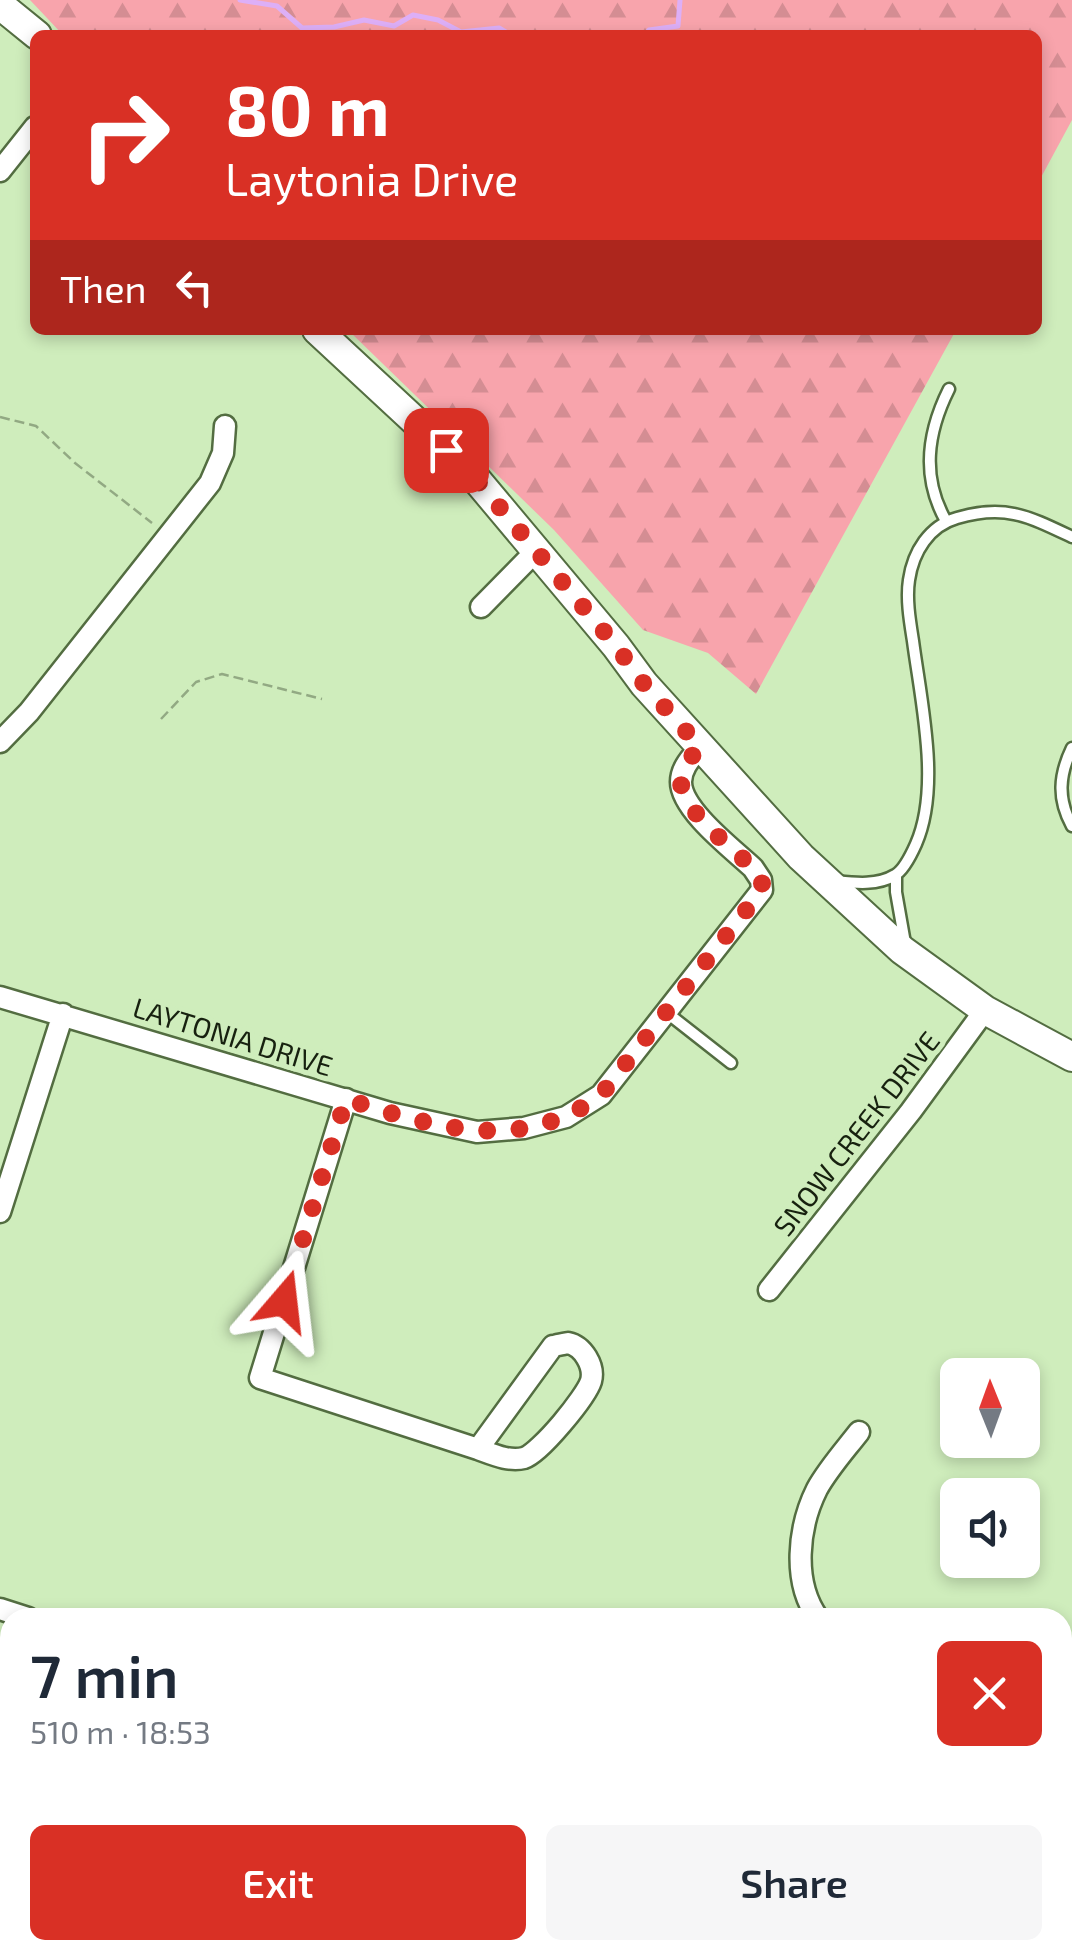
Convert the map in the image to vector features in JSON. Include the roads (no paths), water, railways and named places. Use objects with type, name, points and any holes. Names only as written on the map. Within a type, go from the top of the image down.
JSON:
[{"type":"main road","points":[[0,5],[31,30]]},
{"type":"main road","points":[[323,335],[471,473],[644,684],[800,857],[910,955],[984,1010],[1072,1058]]},
{"type":"street","points":[[0,170],[30,133]]},
{"type":"street","points":[[0,742],[29,712],[210,483],[222,453],[226,426]]},
{"type":"street","points":[[481,607],[536,550]]},
{"type":"street","name":"LAYTONIA DRIVE","points":[[0,998],[390,1113],[477,1132],[524,1128],[566,1117],[601,1095],[762,890],[762,880],[753,868],[685,799],[681,782],[685,765],[700,747]]},
{"type":"street","name":"SNOW CREEK DRIVE","points":[[768,1290],[912,1110],[984,1010]]},
{"type":"street","points":[[0,1212],[63,1014]]},
{"type":"street","points":[[346,1099],[260,1378],[505,1458],[522,1459],[542,1450],[591,1381],[591,1363],[580,1349],[568,1343],[553,1346],[478,1449]]},
{"type":"street","points":[[813,1608],[800,1565],[806,1514],[819,1486],[859,1432]]},
{"type":"lane","points":[[946,522],[934,502],[930,439],[935,416],[949,389]]},
{"type":"lane","points":[[829,880],[864,884],[896,874],[923,827],[927,788],[909,581],[917,552],[930,532],[946,522],[983,510],[1002,510],[1030,516],[1072,537]]},
{"type":"lane","points":[[1072,748],[1062,767],[1060,796],[1072,826]]},
{"type":"lane","points":[[896,874],[902,934],[910,955]]},
{"type":"lane","points":[[666,1012],[731,1063]]},
{"type":"waterway","points":[[240,0],[277,6],[302,28],[334,27],[364,20],[394,26],[413,15],[438,20],[457,30]]},
{"type":"waterway","points":[[649,30],[678,26],[680,0]]},
{"type":"waterway","points":[[480,30],[502,30]]}]
